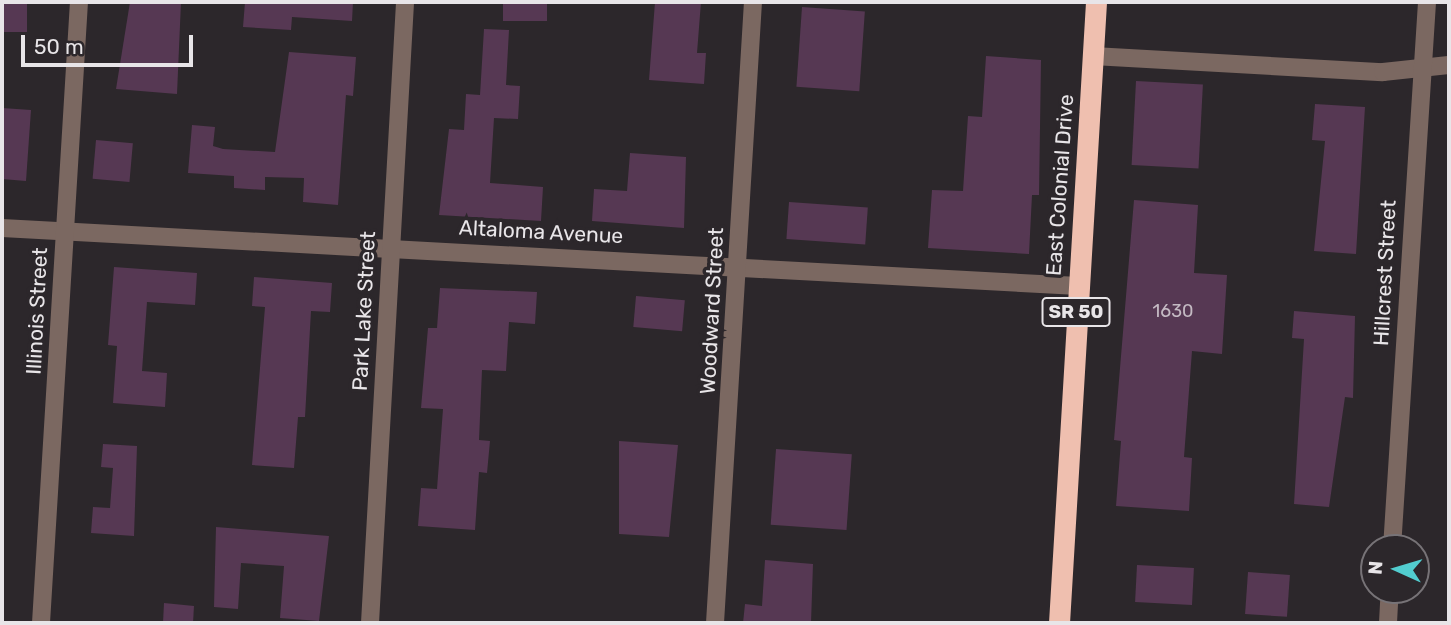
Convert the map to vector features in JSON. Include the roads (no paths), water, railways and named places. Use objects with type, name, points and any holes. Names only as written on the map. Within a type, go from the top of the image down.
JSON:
[{"type":"highway","name":"East Colonial Drive","points":[[1059,623],[1096,2]]},
{"type":"street","name":"Illinois Street","points":[[41,623],[79,2]]},
{"type":"street","name":"Park Lake Street","points":[[370,623],[405,2]]},
{"type":"street","name":"Woodward Street","points":[[715,623],[753,2]]},
{"type":"street","name":"Hillcrest Street","points":[[1393,534],[1420,69],[1427,2]]},
{"type":"street","points":[[1093,56],[1383,72],[1449,65]]},
{"type":"street","name":"Altaloma Avenue","points":[[2,228],[738,264],[1077,286]]},
{"type":"street","points":[[1388,623],[1389,604]]}]
